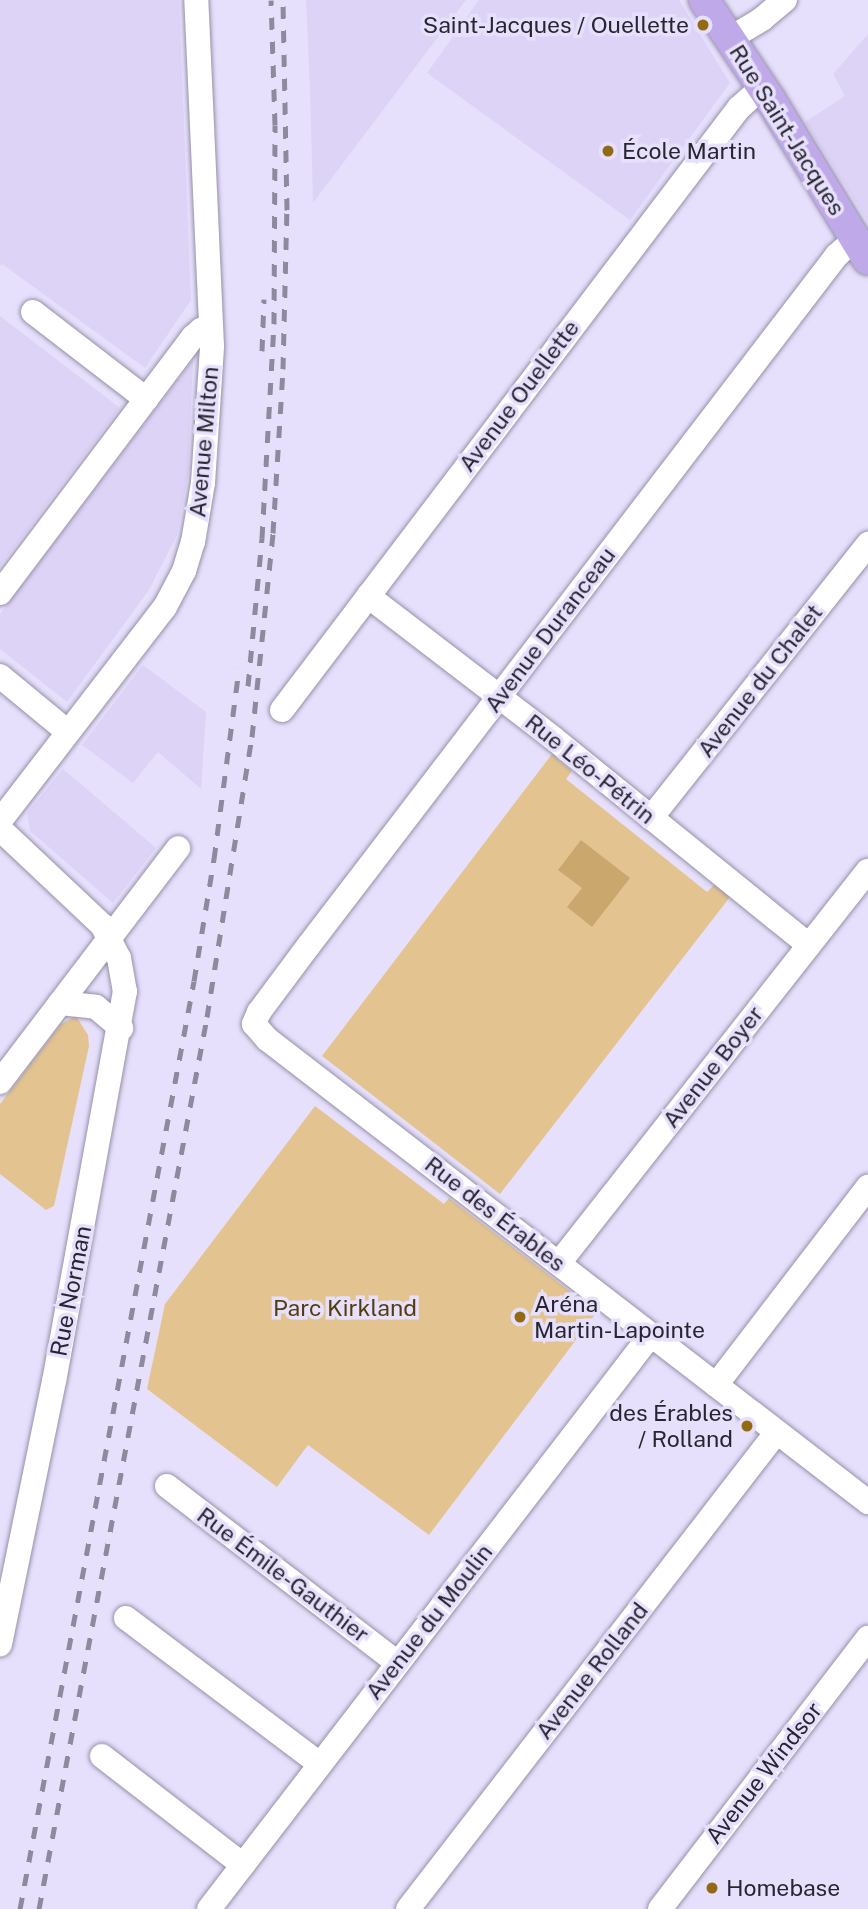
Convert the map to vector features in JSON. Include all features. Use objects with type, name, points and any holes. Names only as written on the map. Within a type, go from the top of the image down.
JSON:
[{"type":"main road","name":"Rue Saint-Jacques","points":[[704,0],[762,87],[862,249]]},
{"type":"street","name":"Avenue Milton","points":[[0,821],[165,607],[189,557],[204,484],[211,328],[196,0]]},
{"type":"street","points":[[729,39],[762,19],[785,0]]},
{"type":"street","name":"Avenue Ouellette","points":[[282,710],[739,108],[762,87]]},
{"type":"street","name":"Avenue Duranceau","points":[[255,1028],[259,1012],[837,255],[862,249]]},
{"type":"street","points":[[33,312],[146,400]]},
{"type":"street","points":[[0,593],[193,337],[201,330],[211,328]]},
{"type":"street","name":"Avenue du Chalet","points":[[651,818],[868,544]]},
{"type":"street","name":"Rue Léo-Pétrin","points":[[368,596],[809,945]]},
{"type":"street","points":[[0,676],[68,732]]},
{"type":"street","points":[[0,829],[90,911],[110,938]]},
{"type":"street","points":[[0,1082],[178,848]]},
{"type":"street","name":"Avenue Boyer","points":[[559,1263],[868,871]]},
{"type":"street","name":"Rue Norman","points":[[0,1644],[42,1442],[121,1028],[123,973],[110,938]]},
{"type":"street","points":[[60,1003],[96,1007],[121,1028]]},
{"type":"street","name":"Rue des Érables","points":[[255,1028],[776,1433],[864,1492]]},
{"type":"street","points":[[716,1385],[868,1187]]},
{"type":"street","name":"Avenue du Moulin","points":[[209,1909],[650,1336]]},
{"type":"street","name":"Avenue Rolland","points":[[408,1909],[776,1433]]},
{"type":"street","name":"Rue Émile-Gauthier","points":[[167,1486],[398,1663]]},
{"type":"street","points":[[126,1618],[320,1764]]},
{"type":"street","name":"Avenue Windsor","points":[[660,1909],[868,1638]]},
{"type":"street","points":[[103,1756],[243,1865]]},
{"type":"shaded area","points":[[0,0],[179,0],[191,300],[145,368],[2,264],[0,266]]},
{"type":"shaded area","points":[[306,0],[466,0],[313,203],[310,89]]},
{"type":"shaded area","name":"École Martin","points":[[479,0],[679,0],[730,83],[630,220],[427,73]]},
{"type":"shaded area","points":[[868,34],[868,222],[805,122],[845,96],[833,74]]},
{"type":"shaded area","points":[[0,316],[120,408],[0,566]]},
{"type":"shaded area","points":[[193,360],[188,475],[177,535],[149,590],[67,702],[0,649],[0,614]]},
{"type":"shaded area","points":[[143,665],[206,712],[201,789],[158,752],[133,783],[82,745]]},
{"type":"shaded area","points":[[63,769],[156,848],[113,903],[30,831],[27,813]]},
{"type":"shaded area","points":[[581,840],[630,878],[592,927],[567,907],[582,888],[558,870]]},
{"type":"green space","points":[[552,754],[572,771],[566,779],[707,892],[714,885],[730,897],[500,1194],[322,1056]]},
{"type":"green space","points":[[76,1016],[88,1035],[89,1046],[54,1206],[46,1210],[0,1174],[0,1104],[61,1024]]},
{"type":"green space","name":"Parc Kirkland","points":[[315,1106],[444,1204],[449,1198],[597,1312],[429,1535],[308,1445],[277,1487],[147,1389],[165,1304]]},
{"type":"railway","points":[[248,686],[262,538],[274,324],[275,125],[271,0]]},
{"type":"railway","points":[[39,1909],[207,1017],[252,737],[273,533],[283,369],[287,210],[283,0]]},
{"type":"railway","points":[[262,351],[264,299]]},
{"type":"railway","points":[[20,1909],[194,981],[214,859],[239,669]]},
{"type":"place","name":"Saint-Jacques / Ouellette","points":[[703,25]]},
{"type":"place","name":"École Martin","points":[[608,151]]},
{"type":"place","name":"Aréna Martin-Lapointe","points":[[520,1317]]},
{"type":"place","name":"des Érables / Rolland","points":[[747,1426]]},
{"type":"place","name":"Homebase","points":[[712,1888]]}]
